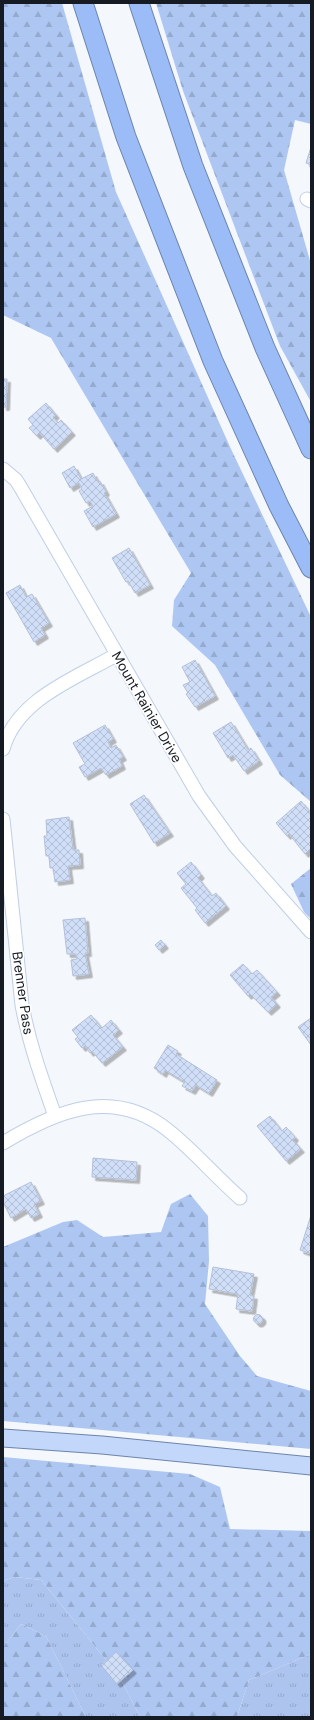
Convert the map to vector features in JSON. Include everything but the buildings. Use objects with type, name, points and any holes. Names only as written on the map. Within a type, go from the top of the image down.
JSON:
[{"type":"highway","points":[[83,3],[126,137],[213,360],[280,506],[311,568]]},
{"type":"highway","points":[[139,3],[165,86],[207,202],[265,348],[311,449]]},
{"type":"main road","points":[[3,1438],[102,1445],[311,1466]]},
{"type":"street","name":"Mount Rainier Drive","points":[[3,469],[16,480],[21,488],[116,655],[199,796],[240,852],[311,932]]},
{"type":"street","points":[[3,748],[14,726],[38,700],[116,655]]},
{"type":"street","name":"Brenner Pass","points":[[3,819],[24,1020],[35,1061],[55,1116]]},
{"type":"street","points":[[3,1143],[36,1124],[77,1108],[115,1107],[147,1118],[168,1130],[240,1198]]},
{"type":"green space","points":[[3,3],[62,3],[116,192],[231,449],[311,617],[311,802],[280,775],[215,665],[172,626],[174,600],[191,573],[51,338],[3,315]]},
{"type":"green space","points":[[156,3],[311,3],[311,124],[295,120],[284,170],[311,264],[311,402],[280,346],[183,91]]},
{"type":"green space","points":[[311,868],[311,919],[304,912],[291,884]]},
{"type":"green space","points":[[190,1194],[208,1216],[209,1261],[205,1304],[240,1356],[257,1376],[311,1391],[311,1449],[3,1421],[3,1247],[63,1222],[77,1220],[103,1237],[161,1232],[171,1204]]},
{"type":"green space","points":[[3,1457],[190,1474],[220,1487],[230,1529],[311,1531],[311,1654],[249,1680],[237,1717],[140,1717],[119,1676],[41,1580],[15,1577],[3,1581]]},
{"type":"green space","points":[[15,1577],[41,1580],[119,1676],[140,1717],[86,1717],[46,1636],[21,1624],[3,1647],[3,1581]]},
{"type":"green space","points":[[21,1624],[46,1636],[86,1717],[3,1717],[3,1647]]},
{"type":"green space","points":[[311,1654],[311,1717],[237,1717],[249,1680]]}]
